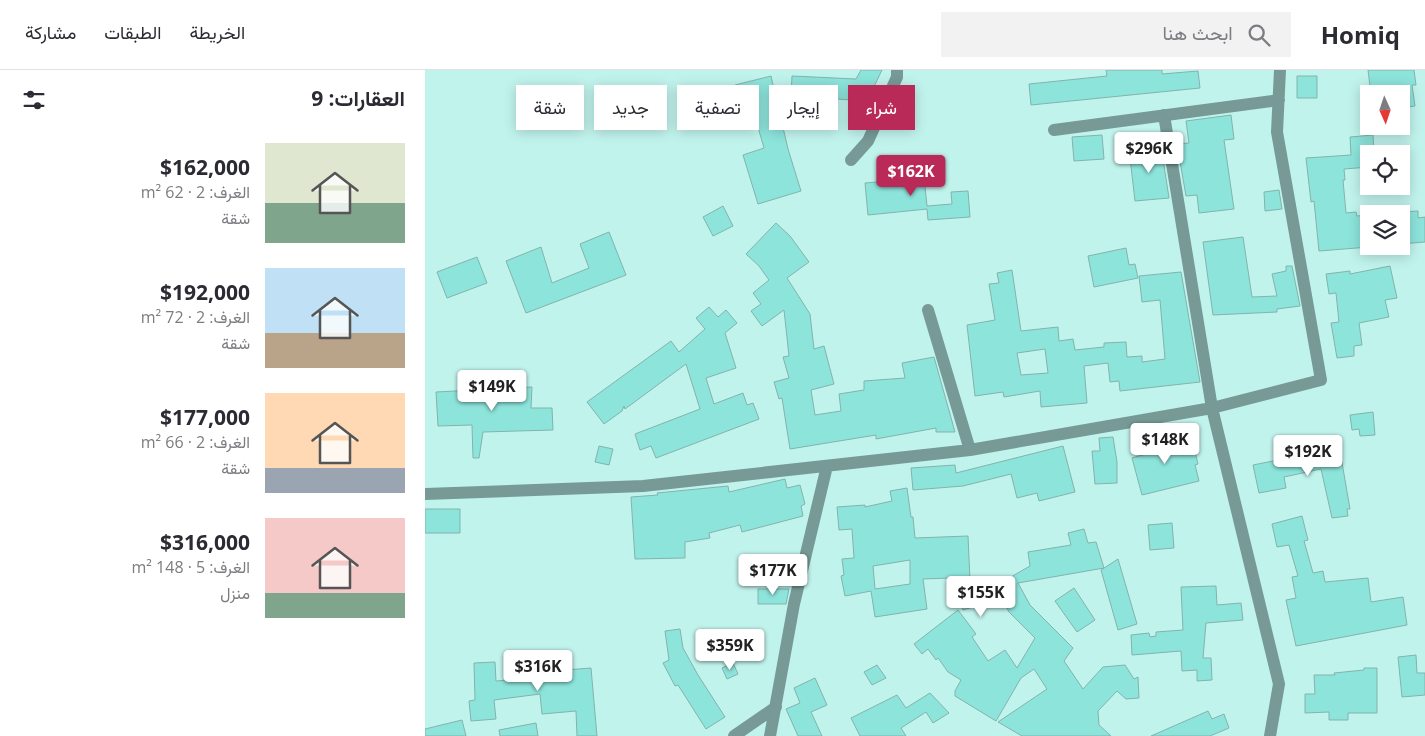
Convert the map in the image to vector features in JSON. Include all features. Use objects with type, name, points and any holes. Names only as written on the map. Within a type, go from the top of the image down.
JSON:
[{"type":"street","points":[[851,160],[868,141],[897,77],[897,70]]},
{"type":"street","points":[[425,494],[643,486],[970,450],[1212,408],[1321,380],[1277,132],[1280,70]]},
{"type":"street","points":[[1054,130],[1279,100]]},
{"type":"street","points":[[1164,115],[1212,408],[1279,684],[1271,736]]},
{"type":"street","points":[[928,310],[970,450]]},
{"type":"street","points":[[770,736],[794,604],[827,466]]},
{"type":"street","points":[[734,736],[776,707]]},
{"type":"building","points":[[861,70],[882,70],[875,85],[848,85],[848,100],[838,99],[838,85],[792,85],[792,76],[856,79]]},
{"type":"building","points":[[1106,70],[1162,70],[1162,74],[1198,71],[1200,88],[1031,105],[1029,84],[1107,76]]},
{"type":"building","points":[[1368,70],[1414,70],[1416,85],[1412,85],[1415,106],[1410,107],[1410,85],[1370,85]]},
{"type":"building","points":[[771,76],[773,85],[769,85],[769,130],[784,130],[801,191],[758,204],[743,155],[764,148],[759,130],[759,85],[735,85]]},
{"type":"building","points":[[1297,76],[1317,76],[1317,98],[1297,98]]},
{"type":"building","points":[[1231,115],[1234,139],[1224,140],[1234,209],[1199,213],[1197,195],[1186,196],[1177,144],[1189,143],[1186,121]]},
{"type":"building","points":[[1102,135],[1104,159],[1074,161],[1072,137]]},
{"type":"building","points":[[1373,135],[1374,145],[1360,145],[1360,168],[1344,169],[1346,213],[1356,212],[1357,216],[1360,216],[1360,248],[1319,251],[1314,201],[1311,202],[1306,158],[1351,155],[1350,137]]},
{"type":"building","points":[[1161,146],[1169,198],[1135,201],[1129,149]]},
{"type":"building","points":[[905,163],[908,179],[924,177],[927,206],[952,204],[951,192],[968,191],[970,217],[928,220],[927,209],[868,215],[865,183],[889,181],[886,167]]},
{"type":"building","points":[[1279,190],[1282,209],[1265,211],[1264,192]]},
{"type":"building","points":[[723,206],[733,226],[713,236],[703,217]]},
{"type":"building","points":[[1410,211],[1418,211],[1418,218],[1425,217],[1425,242],[1410,243]]},
{"type":"building","points":[[776,223],[790,236],[809,262],[787,278],[810,314],[814,349],[824,346],[834,384],[811,390],[815,415],[841,411],[839,394],[864,390],[864,381],[905,378],[902,363],[934,357],[955,432],[936,432],[936,428],[876,439],[876,435],[790,449],[782,398],[779,399],[774,382],[789,378],[783,357],[789,356],[784,310],[762,326],[751,311],[761,304],[753,293],[769,280],[759,266],[746,254]]},
{"type":"building","points":[[609,232],[626,275],[526,313],[506,261],[541,247],[552,283],[589,268],[580,244]]},
{"type":"building","points":[[1243,237],[1252,297],[1277,296],[1272,274],[1286,271],[1286,266],[1292,266],[1300,306],[1277,309],[1277,312],[1213,315],[1203,242]]},
{"type":"building","points":[[1126,248],[1129,265],[1135,264],[1138,278],[1094,287],[1088,256]]},
{"type":"building","points":[[477,257],[487,283],[447,298],[437,272]]},
{"type":"building","points":[[1390,266],[1397,298],[1385,300],[1389,317],[1359,323],[1362,345],[1354,346],[1354,356],[1337,358],[1331,323],[1339,322],[1336,293],[1329,294],[1326,274],[1350,271],[1350,274]]},
{"type":"building","points":[[1012,270],[1021,331],[1058,327],[1059,341],[1073,339],[1075,350],[1104,347],[1104,343],[1126,342],[1127,357],[1142,356],[1142,362],[1165,359],[1160,300],[1142,302],[1139,276],[1181,272],[1200,382],[1120,391],[1119,381],[1110,382],[1108,363],[1084,366],[1087,403],[1041,407],[1040,391],[1004,397],[1003,392],[975,396],[967,325],[995,320],[989,284],[999,283],[997,273]],"holes":[[[1045,349],[1048,373],[1021,375],[1017,353]]]},
{"type":"building","points":[[709,307],[718,317],[726,310],[737,323],[725,333],[736,368],[706,378],[714,404],[743,393],[747,405],[753,403],[759,419],[656,458],[651,446],[640,450],[635,434],[700,409],[686,364],[625,409],[624,406],[622,411],[604,424],[587,402],[671,341],[679,352],[705,329],[696,318]]},
{"type":"building","points":[[532,387],[531,408],[552,408],[553,430],[483,432],[479,458],[473,458],[472,425],[438,426],[436,392]]},
{"type":"building","points":[[1373,412],[1375,435],[1360,436],[1359,429],[1352,430],[1350,415]]},
{"type":"building","points":[[1177,432],[1183,455],[1195,452],[1198,464],[1195,465],[1199,481],[1142,495],[1132,458],[1146,454],[1143,440]]},
{"type":"building","points":[[1113,437],[1117,462],[1117,483],[1095,484],[1092,451],[1100,451],[1099,438]]},
{"type":"building","points":[[599,446],[613,449],[609,465],[595,462]]},
{"type":"building","points":[[1063,446],[1075,492],[1039,501],[1037,493],[1017,498],[1011,474],[963,486],[913,490],[911,468],[955,465],[956,473]]},
{"type":"building","points":[[1340,451],[1350,509],[1347,509],[1348,516],[1332,518],[1321,469],[1284,477],[1286,488],[1259,493],[1253,465],[1313,453],[1313,456]]},
{"type":"building","points":[[785,479],[787,488],[800,485],[805,504],[801,506],[803,516],[742,532],[740,525],[709,533],[710,538],[685,542],[685,558],[635,559],[631,497],[728,486],[729,492]]},
{"type":"building","points":[[907,488],[915,538],[968,536],[970,580],[978,577],[983,593],[1030,566],[1028,552],[1071,545],[1068,533],[1084,529],[1088,543],[1096,542],[1104,568],[1018,583],[1030,605],[1073,648],[1064,661],[1083,689],[1103,667],[1125,665],[1134,679],[1138,677],[1139,698],[1126,699],[1117,691],[1098,711],[1099,725],[1111,736],[1022,736],[998,722],[1047,689],[1034,669],[1021,678],[996,721],[955,696],[955,691],[961,680],[948,672],[938,658],[936,660],[928,649],[922,654],[914,644],[958,610],[976,634],[972,637],[988,661],[1005,650],[1017,668],[1035,638],[1009,612],[1002,598],[963,610],[961,605],[966,603],[954,605],[950,578],[923,579],[927,609],[875,617],[871,591],[845,596],[841,576],[844,575],[842,559],[854,558],[852,529],[839,530],[837,507],[865,505],[865,507],[892,501],[890,491]],"holes":[[[910,560],[910,584],[875,589],[873,566]]]},
{"type":"building","points":[[425,509],[460,509],[460,533],[425,533]]},
{"type":"building","points":[[1302,516],[1308,540],[1304,541],[1313,573],[1323,571],[1325,582],[1368,578],[1371,602],[1403,597],[1407,625],[1296,646],[1286,600],[1296,598],[1292,577],[1298,576],[1289,545],[1277,547],[1272,524]]},
{"type":"building","points":[[1172,523],[1174,548],[1150,550],[1148,525]]},
{"type":"building","points":[[1118,559],[1137,624],[1118,630],[1101,570]]},
{"type":"building","points":[[1216,586],[1217,605],[1241,603],[1243,620],[1206,623],[1203,658],[1211,658],[1212,680],[1197,681],[1197,670],[1182,671],[1181,651],[1132,655],[1131,635],[1149,633],[1150,637],[1156,636],[1156,632],[1183,630],[1181,587]]},
{"type":"building","points":[[1074,588],[1095,620],[1077,632],[1055,601]]},
{"type":"building","points":[[758,589],[789,589],[786,604],[758,604]]},
{"type":"building","points":[[680,629],[683,648],[725,717],[706,729],[678,685],[675,686],[663,663],[669,660],[665,631]]},
{"type":"building","points":[[1416,655],[1417,673],[1425,673],[1425,695],[1402,697],[1398,657]]},
{"type":"building","points":[[539,659],[540,672],[591,668],[597,736],[577,736],[576,711],[542,714],[540,694],[494,700],[496,719],[471,721],[469,701],[475,700],[474,663],[495,662],[496,681],[519,679],[518,660]]},
{"type":"building","points":[[733,663],[738,674],[727,679],[722,668]]},
{"type":"building","points":[[877,665],[886,678],[872,685],[864,672]]},
{"type":"building","points":[[1364,668],[1377,668],[1377,713],[1348,713],[1348,720],[1329,720],[1329,712],[1305,713],[1305,694],[1315,694],[1314,675],[1335,675],[1334,673],[1364,670]]},
{"type":"building","points":[[815,678],[827,705],[811,712],[822,736],[798,736],[786,709],[800,703],[794,688]]},
{"type":"building","points":[[930,693],[949,713],[933,723],[926,712],[901,728],[906,736],[860,736],[851,718],[897,695],[906,708]]},
{"type":"building","points":[[1208,711],[1212,719],[1224,714],[1229,728],[1210,736],[1151,736]]},
{"type":"building","points":[[462,720],[466,736],[425,736],[425,729]]},
{"type":"building","points":[[536,723],[538,736],[500,736],[499,730]]}]
